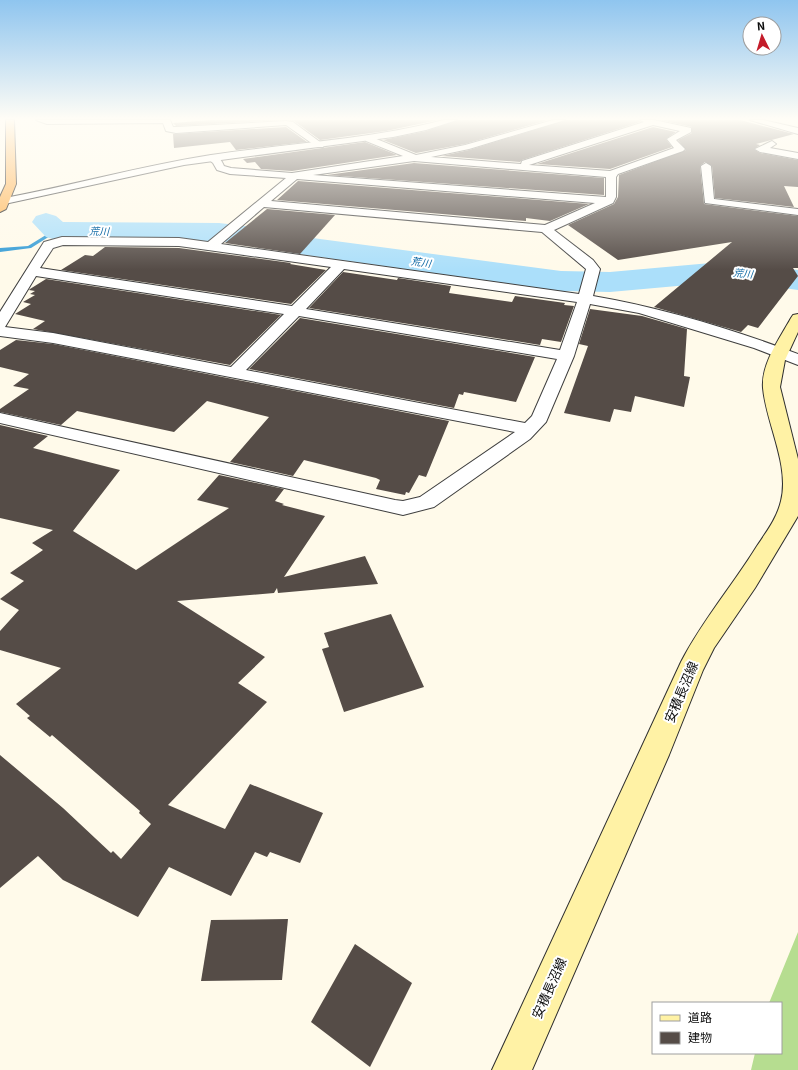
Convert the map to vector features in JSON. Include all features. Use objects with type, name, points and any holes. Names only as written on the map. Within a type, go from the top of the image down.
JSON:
[{"type":"highway","points":[[1,204],[11,184],[11,170]]},
{"type":"main road","name":"安積長沼線","points":[[512,1070],[654,756],[693,663],[704,642],[747,582],[787,516],[792,499],[792,474],[771,387],[772,378],[788,357],[786,342],[798,318]]},
{"type":"street","points":[[1,204],[157,170]]},
{"type":"street","points":[[225,170],[609,201]]},
{"type":"street","points":[[211,246],[263,204],[294,176],[324,170]]},
{"type":"street","points":[[556,170],[612,174],[623,170]]},
{"type":"street","points":[[706,170],[709,201],[711,202],[798,212]]},
{"type":"street","points":[[263,204],[547,229],[609,201],[611,197],[612,174]]},
{"type":"street","points":[[353,191],[362,181]]},
{"type":"street","points":[[335,210],[344,201]]},
{"type":"street","points":[[0,418],[403,508],[427,502],[530,429],[540,418],[566,356],[585,299],[593,269],[588,263],[547,231],[547,229]]},
{"type":"street","points":[[0,324],[46,246],[59,242],[179,242],[585,299],[641,309],[760,345],[788,357]]},
{"type":"street","points":[[234,373],[342,264]]},
{"type":"street","points":[[31,271],[294,311],[566,356]]},
{"type":"street","points":[[0,331],[53,338],[530,429]]},
{"type":"green space","points":[[798,932],[798,1070],[751,1070],[755,1054],[782,1054],[782,1002],[769,1002]]},
{"type":"building","points":[[275,170],[299,170],[292,171]]},
{"type":"building","points":[[364,170],[502,170],[604,178],[604,195],[327,175]]},
{"type":"building","points":[[633,170],[700,170],[704,204],[798,216],[798,268],[793,268],[798,276],[758,328],[748,325],[741,332],[654,307],[732,242],[618,260],[568,225],[614,204],[618,197],[619,175]]},
{"type":"building","points":[[712,170],[798,170],[798,187],[784,186],[794,207],[715,198]]},
{"type":"building","points":[[298,181],[589,204],[550,221],[526,218],[526,221],[277,200]]},
{"type":"building","points":[[267,209],[335,215],[300,254],[225,243]]},
{"type":"building","points":[[105,247],[179,248],[291,263],[290,264],[326,270],[291,304],[61,270],[85,255],[93,256]]},
{"type":"building","points":[[343,272],[451,286],[449,293],[512,302],[515,296],[565,303],[564,305],[574,306],[561,342],[542,339],[540,345],[309,308]]},
{"type":"building","points":[[46,279],[281,315],[230,365],[33,329],[45,321],[15,314],[31,304],[23,302],[35,295],[30,294],[35,291],[29,290]]},
{"type":"building","points":[[590,309],[642,316],[687,329],[684,376],[690,377],[684,407],[635,396],[631,412],[614,409],[610,422],[564,413],[588,346],[579,344]]},
{"type":"building","points":[[300,318],[535,357],[516,402],[464,392],[463,395],[459,394],[454,408],[249,369]]},
{"type":"building","points":[[16,340],[53,344],[449,421],[426,477],[419,475],[409,493],[406,492],[405,495],[376,489],[380,480],[376,478],[304,460],[293,476],[230,462],[269,417],[207,401],[174,432],[77,411],[61,425],[0,412],[0,409],[29,389],[13,386],[29,374],[0,367],[0,350]]},
{"type":"building","points":[[0,425],[48,436],[33,448],[120,470],[73,531],[136,570],[229,508],[197,500],[219,475],[284,489],[275,501],[284,504],[282,505],[325,516],[284,577],[365,556],[378,584],[278,593],[277,588],[274,593],[177,601],[265,657],[238,683],[267,702],[168,805],[225,829],[250,784],[323,813],[300,863],[270,852],[267,857],[255,852],[231,896],[169,867],[138,917],[63,880],[38,856],[0,888],[0,755],[63,808],[111,853],[113,851],[121,859],[151,824],[139,813],[140,811],[52,735],[50,737],[27,718],[30,716],[16,704],[61,668],[0,650],[0,631],[19,610],[0,599],[24,581],[10,573],[43,550],[32,543],[53,530],[0,518]]},
{"type":"building","points":[[391,614],[424,687],[344,712],[322,649],[329,647],[324,633]]},
{"type":"building","points":[[288,919],[282,980],[201,981],[211,920]]},
{"type":"building","points":[[355,944],[412,983],[370,1067],[311,1022]]},
{"type":"waterway","name":"荒川","points":[[46,222],[56,231],[230,233],[273,239],[305,246],[561,281],[610,282],[733,271],[798,280]]},
{"type":"waterway","points":[[0,250],[29,247],[56,231]]}]
